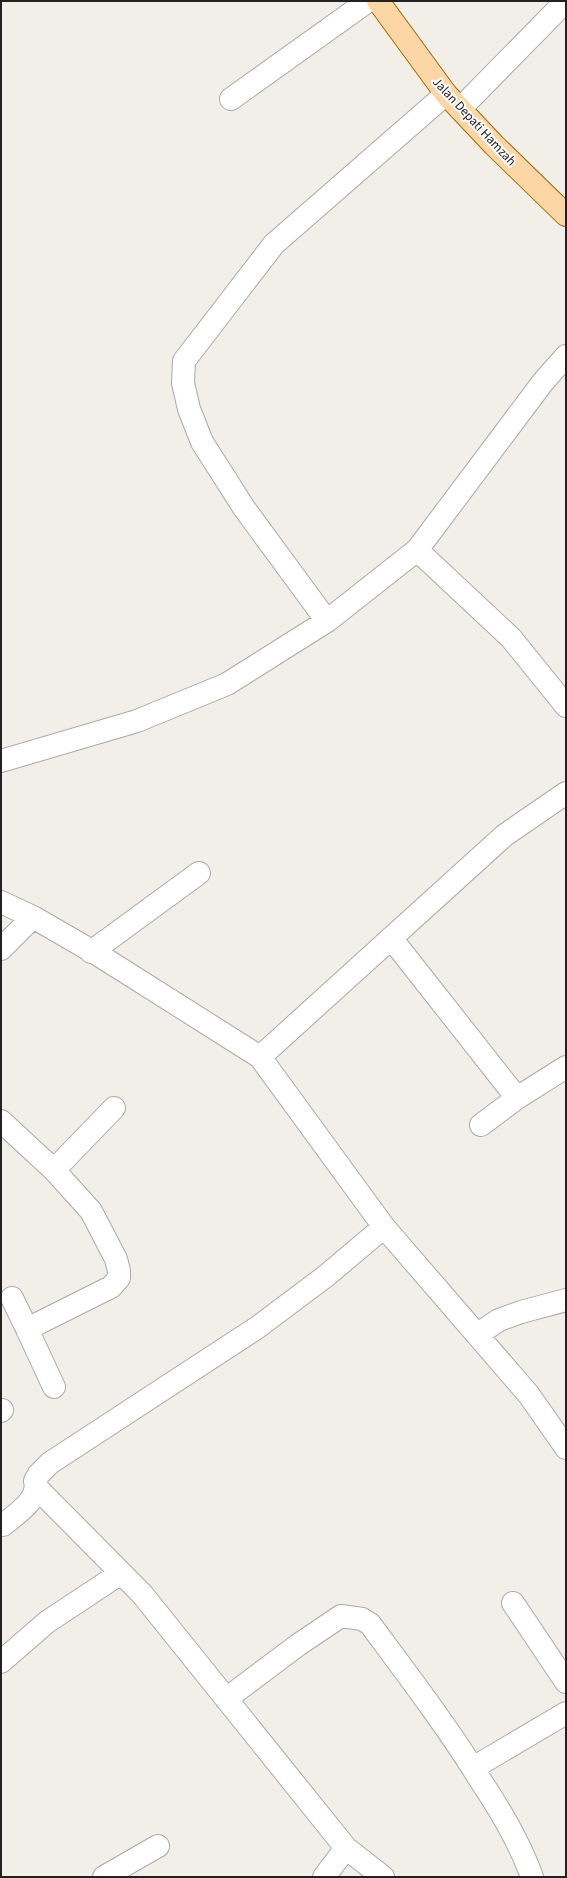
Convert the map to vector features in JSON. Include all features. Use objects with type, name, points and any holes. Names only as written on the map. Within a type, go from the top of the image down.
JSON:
[{"type":"main road","name":"Jalan Depati Hamzah","points":[[378,1],[453,102],[494,145],[566,215]]},
{"type":"street","points":[[231,99],[368,1]]},
{"type":"street","points":[[328,621],[244,508],[202,442],[189,409],[183,383],[184,360],[274,244],[453,102],[566,1]]},
{"type":"street","points":[[1,761],[137,722],[227,684],[328,621],[417,550],[543,382],[566,356]]},
{"type":"street","points":[[417,550],[511,638],[566,706]]},
{"type":"street","points":[[260,1057],[505,835],[566,793]]},
{"type":"street","points":[[92,952],[199,873]]},
{"type":"street","points":[[1,902],[33,917],[92,952],[260,1057],[384,1227],[530,1395],[566,1448]]},
{"type":"street","points":[[1,950],[33,917]]},
{"type":"street","points":[[391,938],[517,1098]]},
{"type":"street","points":[[481,1125],[517,1098],[566,1067]]},
{"type":"street","points":[[54,1170],[114,1108]]},
{"type":"street","points":[[1,1121],[54,1170],[91,1212],[116,1259],[119,1271],[119,1278],[111,1287],[27,1329]]},
{"type":"street","points":[[1,1525],[3,1525],[25,1506],[35,1493],[36,1478],[50,1464],[258,1327],[326,1276],[384,1227]]},
{"type":"street","points":[[12,1298],[54,1387]]},
{"type":"street","points":[[478,1334],[499,1320],[520,1312],[566,1300]]},
{"type":"street","points":[[36,1487],[142,1594],[346,1848],[383,1877]]},
{"type":"street","points":[[1,1662],[47,1622],[121,1573]]},
{"type":"street","points":[[513,1603],[566,1682]]},
{"type":"street","points":[[226,1699],[298,1645],[341,1616],[362,1618],[370,1624],[460,1746],[501,1811],[522,1850],[532,1877]]},
{"type":"street","points":[[473,1768],[566,1713]]},
{"type":"street","points":[[104,1877],[158,1846]]},
{"type":"street","points":[[324,1877],[346,1848]]}]
